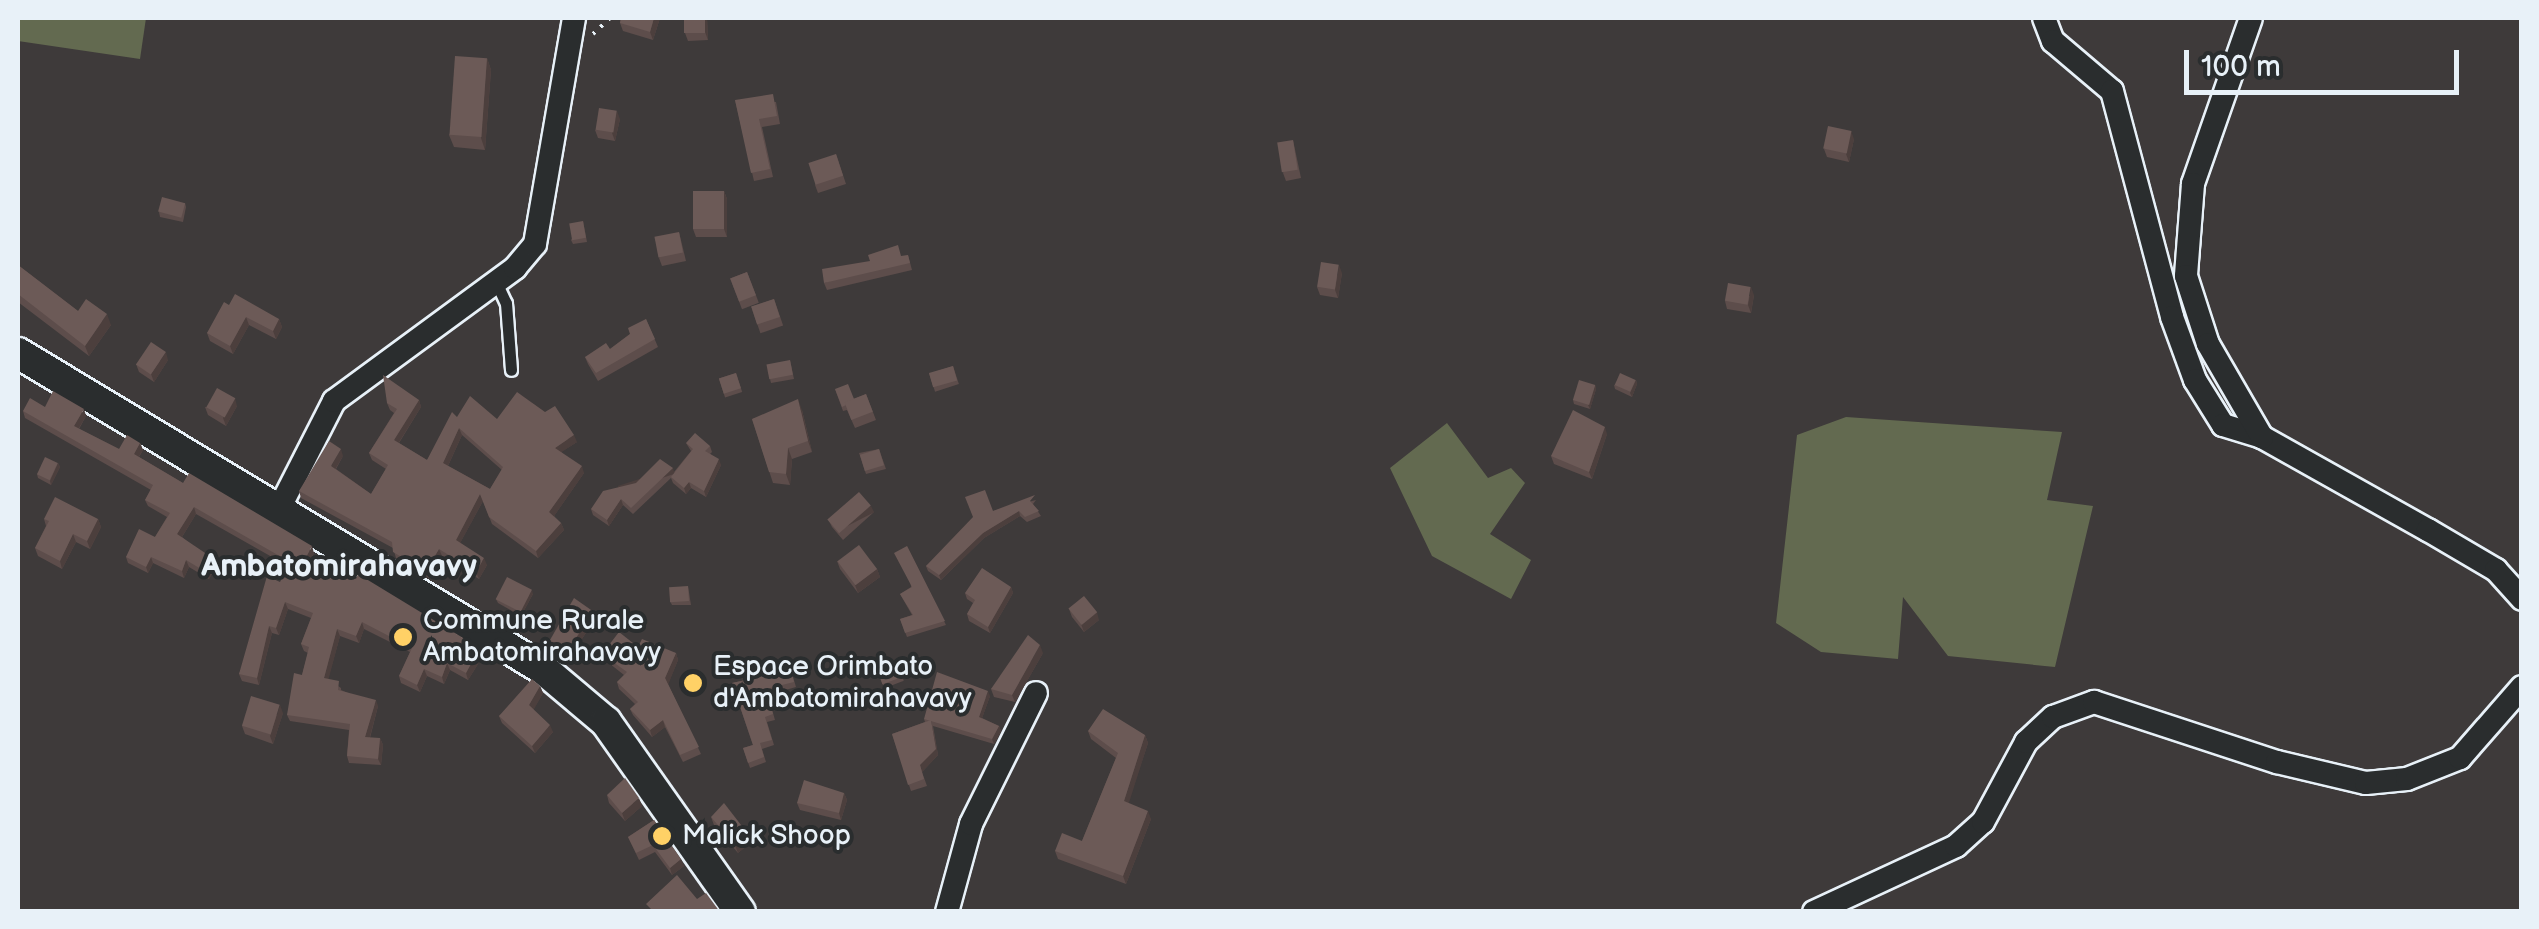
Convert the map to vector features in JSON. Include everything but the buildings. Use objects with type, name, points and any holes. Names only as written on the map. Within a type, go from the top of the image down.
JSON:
[{"type":"main road","points":[[18,354],[516,652],[587,704],[740,912]]},
{"type":"street","points":[[279,509],[334,401],[496,282],[535,244],[574,18]]},
{"type":"street","points":[[2044,18],[2053,41],[2112,91],[2172,317],[2196,380],[2223,424],[2262,437],[2496,570],[2522,599]]},
{"type":"street","points":[[2251,18],[2193,184],[2186,276],[2208,344],[2262,437]]},
{"type":"street","points":[[1814,912],[1956,846],[1983,822],[2026,742],[2053,717],[2094,702],[2277,762],[2366,783],[2407,778],[2460,758],[2522,687]]},
{"type":"street","points":[[947,912],[971,824],[1036,693]]},
{"type":"lane","points":[[496,282],[506,303],[511,370]]},
{"type":"green space","points":[[18,18],[146,18],[140,59],[18,41]]},
{"type":"green space","points":[[1846,417],[2062,432],[2047,500],[2093,506],[2055,667],[1948,656],[1903,597],[1898,659],[1821,652],[1776,623],[1797,435]]},
{"type":"green space","points":[[1447,423],[1488,478],[1511,468],[1525,483],[1490,534],[1531,560],[1511,599],[1432,556],[1390,468]]},
{"type":"place","name":"Commune Rurale Ambatomirahavavy","points":[[403,637]]},
{"type":"place","name":"Espace Orimbato d'Ambatomirahavavy","points":[[693,683]]},
{"type":"place","name":"Malick Shoop","points":[[662,836]]},
{"type":"district","name":"Ambatomirahavavy","points":[[339,567]]}]
